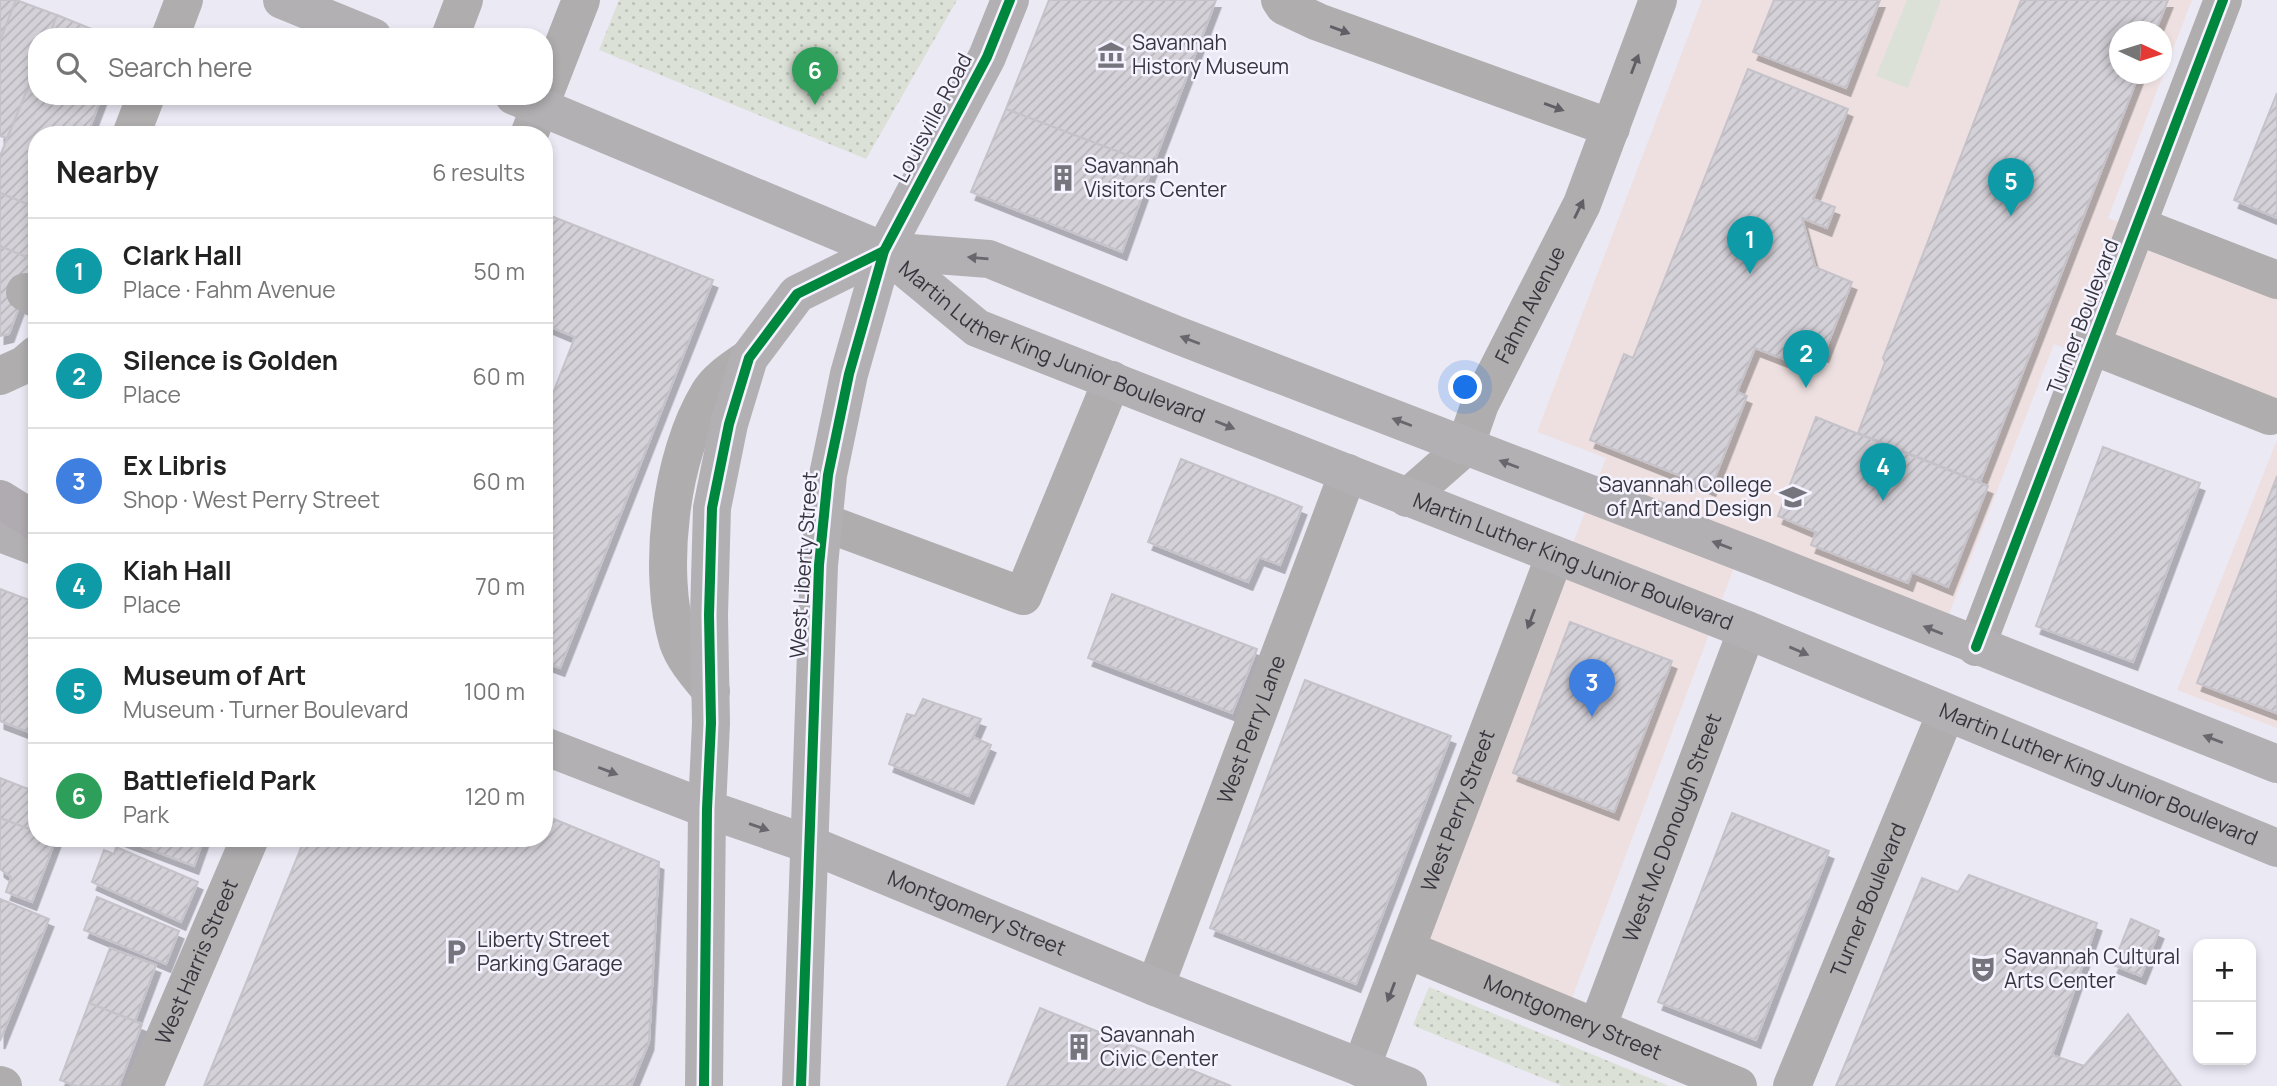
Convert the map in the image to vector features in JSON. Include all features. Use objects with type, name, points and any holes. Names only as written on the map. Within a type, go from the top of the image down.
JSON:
[{"type":"highway","points":[[0,499],[28,516]]},
{"type":"main road","points":[[282,0],[322,7],[358,28]]},
{"type":"main road","name":"Louisville Road","points":[[884,251],[987,57],[1010,0]]},
{"type":"main road","name":"Martin Luther King Junior Boulevard","points":[[534,106],[884,251],[977,328],[1747,630],[2277,848]]},
{"type":"main road","points":[[704,1086],[712,508],[729,424],[748,358],[797,294],[884,251]]},
{"type":"main road","name":"Martin Luther King Junior Boulevard","points":[[884,251],[989,258],[2277,764]]},
{"type":"main road","name":"West Liberty Street","points":[[801,1086],[823,522],[828,475],[849,374],[884,251]]},
{"type":"main road","points":[[0,533],[28,544]]},
{"type":"main road","name":"Montgomery Street","points":[[553,750],[811,845],[1155,987],[1408,1086]]},
{"type":"street","points":[[173,28],[184,0]]},
{"type":"street","points":[[453,28],[464,0]]},
{"type":"street","points":[[553,63],[581,0]]},
{"type":"street","points":[[1280,0],[1283,6],[1318,22],[1611,128]]},
{"type":"street","name":"Fahm Avenue","points":[[1407,498],[1465,447],[1486,392],[1582,204],[1658,0]]},
{"type":"street","name":"Turner Boulevard","points":[[1976,647],[2223,0]]},
{"type":"street","points":[[134,126],[143,105]]},
{"type":"street","points":[[2138,226],[2277,280]]},
{"type":"street","points":[[2093,346],[2270,416]]},
{"type":"street","points":[[0,376],[28,362]]},
{"type":"street","points":[[823,522],[1023,596],[1112,380]]},
{"type":"street","name":"West Perry Lane","points":[[1155,987],[1348,473]]},
{"type":"street","name":"West Perry Street","points":[[1362,1068],[1555,555]]},
{"type":"street","name":"West Mc Donough Street","points":[[1597,1028],[1747,630]]},
{"type":"street","name":"Turner Boulevard","points":[[1792,1086],[1946,713]]},
{"type":"street","name":"West Harris Street","points":[[144,1086],[246,847]]},
{"type":"street","name":"Montgomery Street","points":[[1408,950],[1738,1086]]},
{"type":"shaded area","points":[[619,0],[957,0],[866,159],[599,50]]},
{"type":"shaded area","name":"Savannah College of Art and Design","points":[[1702,0],[2192,0],[2172,52],[2172,21],[2109,21],[2109,84],[2160,84],[2108,218],[2277,283],[2277,431],[2054,344],[1948,617],[1746,536],[1572,998],[1419,938],[1606,458],[1537,432]]},
{"type":"shaded area","points":[[1907,0],[1941,0],[1908,88],[1876,76]]},
{"type":"shaded area","points":[[2277,440],[2277,728],[2177,690]]},
{"type":"shaded area","points":[[1429,987],[1669,1086],[1562,1086],[1419,1028],[1413,1025]]},
{"type":"building","points":[[0,0],[16,0],[0,41]]},
{"type":"building","points":[[16,0],[57,15],[52,28],[28,28],[28,88],[7,138],[0,136],[0,41]]},
{"type":"building","name":"Savannah History Museum","points":[[1049,0],[1216,0],[1153,165],[1006,109]]},
{"type":"building","points":[[1774,0],[1880,0],[1846,88],[1753,52]]},
{"type":"building","points":[[2021,0],[2168,0],[2159,21],[2109,21],[2109,84],[2135,84],[1980,482],[1858,433],[1885,362],[1883,358]]},
{"type":"building","points":[[57,15],[89,28],[52,28]]},
{"type":"building","points":[[1748,69],[1848,109],[1813,199],[1835,207],[1827,228],[1802,218],[1815,267],[1852,282],[1824,354],[1793,341],[1786,360],[1755,348],[1737,392],[1747,396],[1711,488],[1590,440],[1624,354],[1633,358]]},
{"type":"building","points":[[28,88],[28,105],[99,105],[90,126],[28,126],[28,204],[0,193],[0,156]]},
{"type":"building","points":[[2277,93],[2277,218],[2234,200]]},
{"type":"building","name":"Savannah Visitors Center","points":[[1006,109],[1153,165],[1122,252],[971,192]]},
{"type":"building","points":[[0,193],[28,204],[28,258],[0,246]]},
{"type":"building","points":[[553,217],[713,280],[560,668],[553,665],[553,393],[575,337],[553,328]]},
{"type":"building","points":[[0,246],[28,258],[28,283],[9,334],[0,336]]},
{"type":"building","points":[[1816,417],[1988,486],[1948,587],[1912,572],[1908,583],[1811,545],[1816,532],[1778,516]]},
{"type":"building","points":[[2103,447],[2200,483],[2133,662],[2036,626]]},
{"type":"building","points":[[1181,459],[1302,507],[1280,565],[1259,557],[1248,582],[1148,542]]},
{"type":"building","points":[[2277,476],[2277,710],[2276,713],[2197,683]]},
{"type":"building","points":[[0,589],[28,600],[28,732],[0,721]]},
{"type":"building","points":[[1112,594],[1257,649],[1232,713],[1088,658]]},
{"type":"building","points":[[1570,622],[1672,661],[1614,812],[1513,773]]},
{"type":"building","points":[[1305,680],[1451,736],[1356,984],[1210,928]]},
{"type":"building","points":[[923,699],[981,719],[973,737],[991,745],[969,796],[889,764],[907,714],[915,716]]},
{"type":"building","points":[[0,778],[28,789],[28,829],[0,818]]},
{"type":"building","points":[[1732,813],[1829,851],[1756,1040],[1658,1002]]},
{"type":"building","points":[[0,818],[28,829],[28,847],[53,847],[32,902],[6,892],[11,877],[0,869]]},
{"type":"building","name":"Liberty Street Parking Garage","points":[[553,819],[659,862],[649,1042],[631,1086],[204,1086],[301,847],[553,847]]},
{"type":"building","points":[[116,847],[198,882],[181,922],[92,882],[104,850],[114,854]]},
{"type":"building","points":[[144,847],[201,847],[194,866]]},
{"type":"building","name":"Savannah Cultural Arts Center","points":[[1969,875],[2097,923],[2052,1055],[2084,1066],[2128,1014],[2181,1086],[1836,1086],[1922,878],[1958,892]]},
{"type":"building","points":[[97,897],[179,931],[166,964],[84,930]]},
{"type":"building","points":[[0,899],[49,919],[0,1041]]},
{"type":"building","points":[[2131,919],[2159,931],[2141,976],[2113,965]]},
{"type":"building","points":[[110,948],[156,965],[135,1021],[89,1003]]},
{"type":"building","points":[[89,1003],[142,1024],[119,1086],[76,1086],[60,1080]]},
{"type":"building","name":"Savannah Civic Center","points":[[1040,1008],[1231,1086],[1007,1086]]},
{"type":"cycle path","points":[[801,1086],[819,565],[828,475],[849,374],[884,251],[987,57],[1010,0]]},
{"type":"cycle path","points":[[1976,647],[2223,0]]},
{"type":"cycle path","points":[[704,1086],[712,508],[729,424],[749,358],[797,294],[884,251]]},
{"type":"place","name":"Savannah History Museum","points":[[1111,55]]},
{"type":"place","name":"Battlefield Park","points":[[815,105]]},
{"type":"place","name":"Savannah Visitors Center","points":[[1063,178]]},
{"type":"place","name":"Museum of Art","points":[[2011,216]]},
{"type":"place","name":"Clark Hall","points":[[1750,274]]},
{"type":"place","name":"Silence is Golden","points":[[1806,388]]},
{"type":"place","name":"Savannah College of Art and Design","points":[[1793,497]]},
{"type":"place","name":"Kiah Hall","points":[[1883,501]]},
{"type":"place","name":"Ex Libris","points":[[1592,717]]},
{"type":"place","name":"Liberty Street Parking Garage","points":[[456,952]]},
{"type":"place","name":"Savannah Cultural Arts Center","points":[[1983,969]]},
{"type":"place","name":"Savannah Civic Center","points":[[1079,1047]]}]
